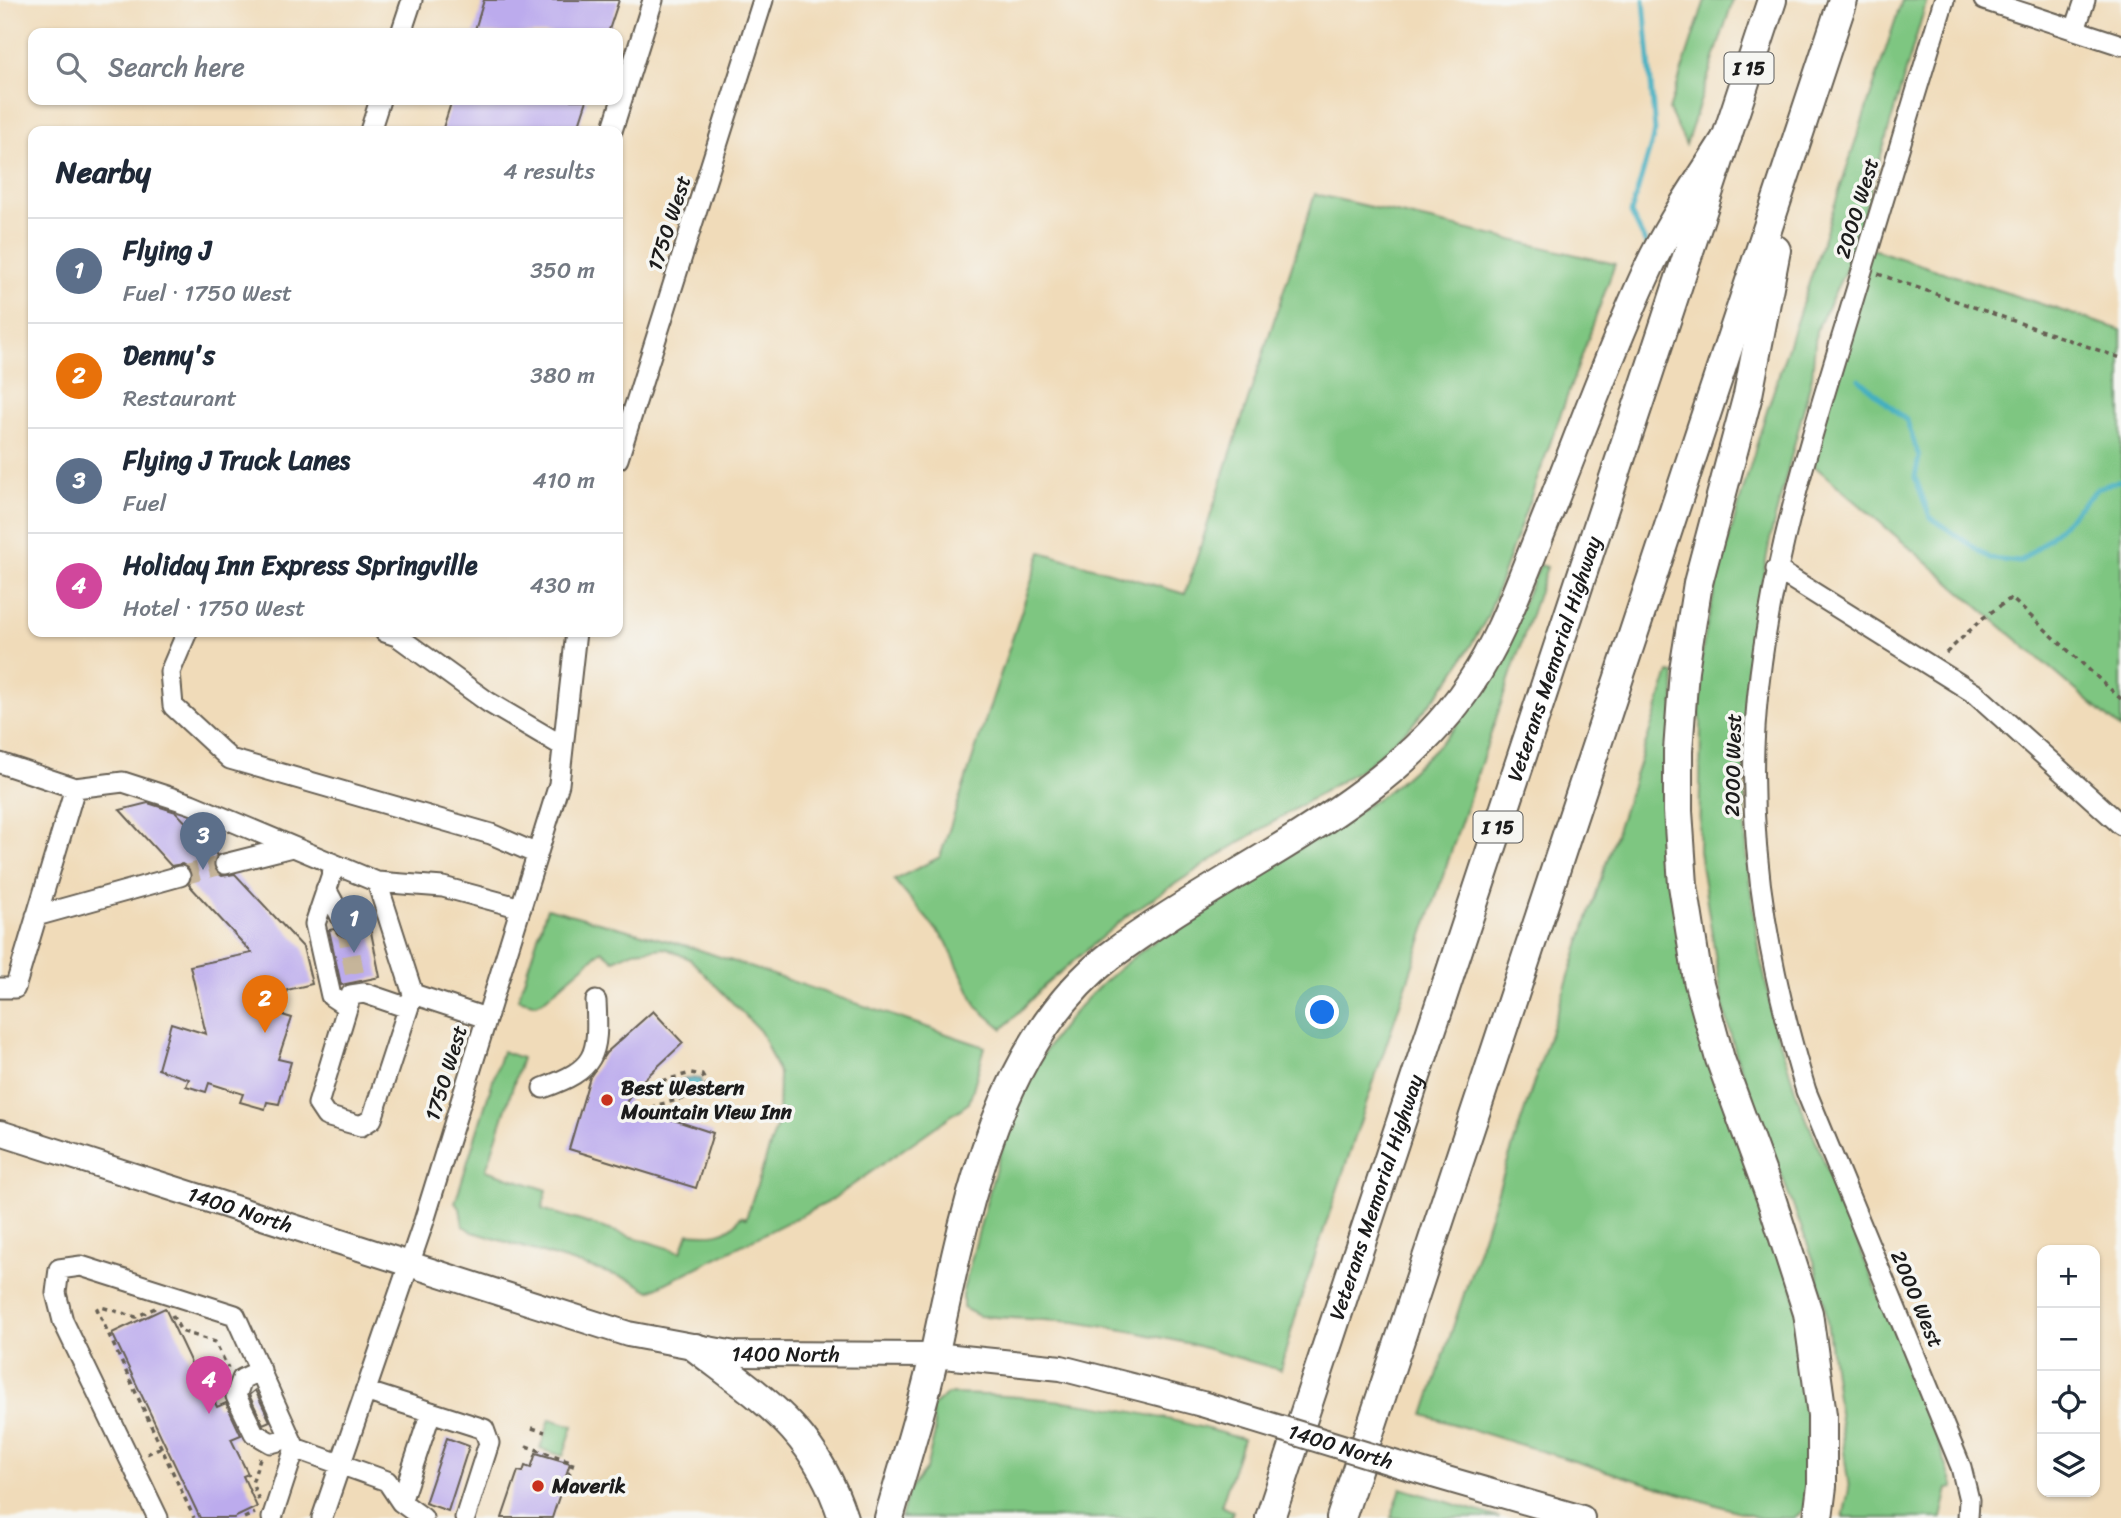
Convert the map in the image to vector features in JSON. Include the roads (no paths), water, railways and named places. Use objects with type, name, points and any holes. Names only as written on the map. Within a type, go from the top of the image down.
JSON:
[{"type":"highway","name":"Veterans Memorial Highway","points":[[1270,1518],[1772,0]]},
{"type":"highway","points":[[1341,1518],[1843,0]]},
{"type":"highway","points":[[1798,136],[1748,395],[1698,583],[1684,670],[1678,751],[1678,811],[1683,886],[1698,980],[1720,1059],[1771,1198],[1808,1313],[1822,1415],[1822,1486],[1818,1518]]},
{"type":"highway","points":[[889,1518],[934,1356],[940,1315],[976,1178],[1007,1093],[1059,1006],[1107,958],[1379,781],[1424,740],[1470,685],[1504,622],[1650,263],[1727,137]]},
{"type":"highway","points":[[696,1348],[772,1406],[798,1432],[832,1482],[843,1518]]},
{"type":"main road","name":"1400 North","points":[[0,1133],[628,1335],[696,1348],[774,1356],[934,1356],[1060,1368],[1202,1404],[1582,1518]]},
{"type":"street","points":[[403,28],[412,0]]},
{"type":"street","points":[[623,96],[653,0]]},
{"type":"street","name":"1750 West","points":[[625,410],[763,0]]},
{"type":"street","name":"2000 West","points":[[1944,0],[1805,458],[1776,569],[1764,636],[1754,750],[1757,859],[1773,973],[1806,1091],[1961,1467],[1967,1484],[1968,1518]]},
{"type":"street","points":[[1984,0],[2121,45]]},
{"type":"street","points":[[2075,30],[2085,0]]},
{"type":"street","points":[[371,126],[378,105]]},
{"type":"street","points":[[614,126],[620,105]]},
{"type":"street","points":[[1776,569],[1977,695],[2121,825]]},
{"type":"street","points":[[185,637],[170,672],[173,706],[230,759],[491,834],[537,854]]},
{"type":"street","points":[[398,637],[488,702],[561,745]]},
{"type":"street","name":"1750 West","points":[[322,1518],[409,1266],[559,783],[561,745],[575,637]]},
{"type":"street","points":[[0,763],[75,788],[123,782],[191,804],[377,883],[443,887],[520,908]]},
{"type":"street","points":[[0,988],[15,988],[75,788]]},
{"type":"street","points":[[225,864],[292,847]]},
{"type":"street","points":[[335,865],[315,924],[331,996],[353,994],[410,1001],[486,1018]]},
{"type":"street","points":[[36,916],[180,876]]},
{"type":"street","points":[[353,994],[318,1104],[326,1116],[361,1126],[372,1119],[410,1001],[377,883]]},
{"type":"street","points":[[326,890],[346,926]]},
{"type":"street","points":[[543,1088],[578,1076],[599,1043],[596,1001]]},
{"type":"street","points":[[158,1518],[63,1321],[56,1293],[59,1269],[81,1266],[235,1315],[293,1443],[267,1513]]},
{"type":"street","points":[[261,1370],[242,1379],[236,1396],[254,1433],[271,1443],[293,1443],[387,1481],[401,1502],[423,1518]]},
{"type":"street","points":[[365,1391],[484,1429],[489,1443],[465,1518]]},
{"type":"street","points":[[401,1502],[431,1412]]},
{"type":"water","points":[[686,1078],[701,1079],[701,1091],[678,1098],[671,1091],[672,1085]]},
{"type":"waterway","points":[[1644,0],[1655,131],[1631,213],[1648,248]]},
{"type":"waterway","points":[[1859,379],[1907,421],[1919,457],[1915,477],[1930,517],[1991,559],[2020,562],[2048,539],[2098,488],[2121,480]]},
{"type":"tunnel","points":[[180,876],[225,864]]},
{"type":"tunnel","points":[[346,926],[356,982]]},
{"type":"place","name":"Flying J Truck Lanes","points":[[203,870]]},
{"type":"place","name":"Flying J","points":[[354,953]]},
{"type":"place","name":"Denny's","points":[[265,1033]]},
{"type":"place","name":"Best Western Mountain View Inn","points":[[607,1100]]},
{"type":"place","name":"Holiday Inn Express Springville","points":[[209,1414]]},
{"type":"place","name":"Maverik","points":[[538,1486]]}]
